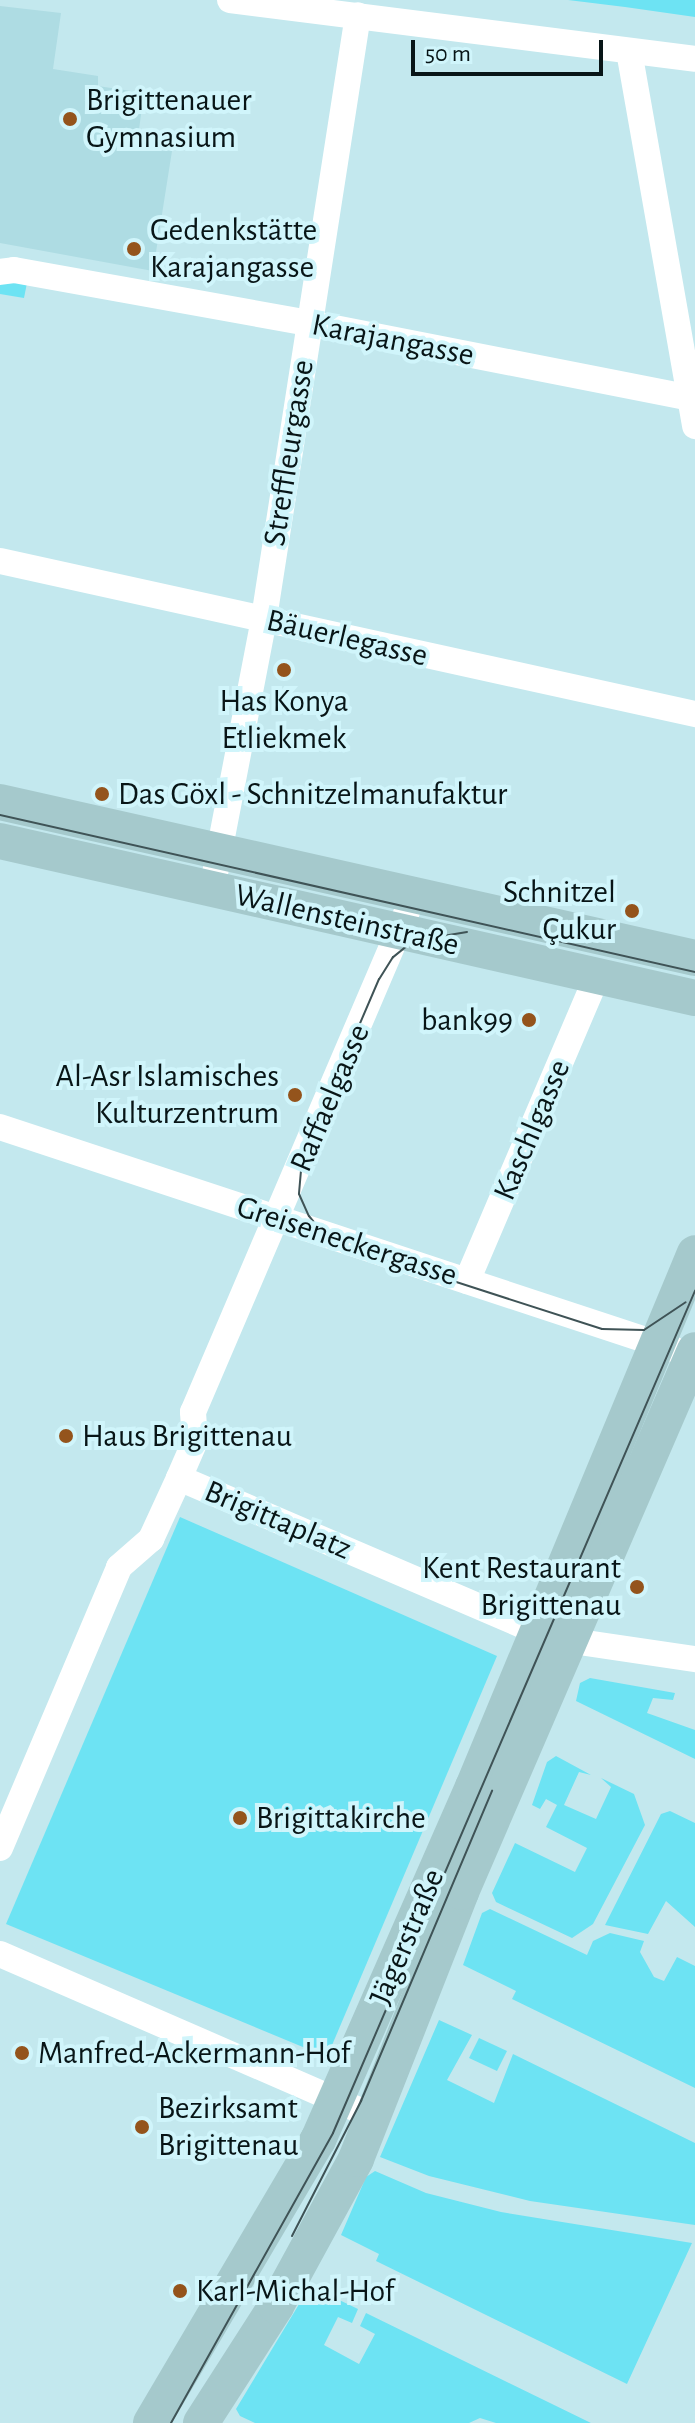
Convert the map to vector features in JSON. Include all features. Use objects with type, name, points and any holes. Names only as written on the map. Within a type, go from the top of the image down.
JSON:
[{"type":"main road","name":"Wallensteinstraße","points":[[0,802],[695,958]]},
{"type":"main road","name":"Wallensteinstraße","points":[[0,841],[596,979],[695,998]]},
{"type":"main road","name":"Jägerstraße","points":[[201,2423],[336,2201],[554,1636],[657,1344],[695,1253]]},
{"type":"main road","name":"Jägerstraße","points":[[151,2423],[318,2140],[554,1636],[694,1352]]},
{"type":"street","points":[[230,0],[695,59]]},
{"type":"street","name":"Streffleurgasse","points":[[212,889],[264,618],[358,15]]},
{"type":"street","points":[[629,51],[693,408]]},
{"type":"street","name":"Karajangasse","points":[[0,272],[14,270],[309,323],[693,408]]},
{"type":"street","name":"Bäuerlegasse","points":[[0,561],[264,618],[298,630],[695,714]]},
{"type":"street","name":"Raffaelgasse","points":[[179,1478],[195,1441],[193,1412],[280,1218],[414,895]]},
{"type":"street","name":"Kaschlgasse","points":[[467,1281],[596,979]]},
{"type":"street","name":"Greiseneckergasse","points":[[0,1127],[657,1344],[694,1352]]},
{"type":"street","name":"Brigittaplatz","points":[[0,1848],[119,1567],[151,1539],[179,1478],[554,1636],[695,1659]]},
{"type":"street","points":[[0,1954],[336,2097],[371,2115]]},
{"type":"shaded area","points":[[568,0],[695,0],[695,17],[625,7]]},
{"type":"shaded area","name":"Brigittenauer Gymnasium","points":[[0,6],[61,13],[53,69],[98,76],[98,86],[144,93],[137,144],[172,151],[153,271],[0,243]]},
{"type":"shaded area","points":[[0,283],[27,283],[24,298],[0,294]]},
{"type":"shaded area","points":[[180,1517],[497,1656],[327,2057],[6,1924]]},
{"type":"shaded area","points":[[590,1678],[675,1693],[673,1700],[653,1698],[647,1713],[695,1730],[695,1759],[576,1701],[580,1683]]},
{"type":"shaded area","points":[[556,1756],[591,1775],[579,1772],[564,1805],[596,1819],[611,1787],[601,1778],[634,1794],[645,1825],[593,1924],[572,1938],[496,1902],[492,1893],[515,1843],[575,1872],[587,1848],[546,1827],[557,1805],[546,1799],[540,1809],[532,1805],[547,1762]]},
{"type":"shaded area","points":[[670,1811],[695,1823],[695,1927],[666,1901],[648,1934],[605,1925],[661,1814]]},
{"type":"shaded area","points":[[490,1909],[587,1955],[593,1941],[610,1933],[644,1941],[640,1952],[654,1977],[664,1981],[677,1957],[695,1966],[695,2088],[512,1999],[516,1991],[463,1965],[482,1913]]},
{"type":"shaded area","points":[[439,2020],[472,2035],[447,2080],[494,2103],[513,2054],[695,2143],[695,2225],[530,2201],[429,2176],[380,2157]]},
{"type":"shaded area","points":[[479,2038],[507,2051],[497,2071],[469,2058]]},
{"type":"shaded area","points":[[375,2171],[426,2193],[501,2212],[692,2243],[627,2384],[376,2261],[379,2254],[341,2235],[366,2177]]},
{"type":"shaded area","points":[[310,2286],[358,2309],[352,2323],[338,2317],[324,2345],[359,2364],[375,2334],[360,2326],[366,2313],[591,2423],[496,2423],[480,2418],[469,2423],[255,2423],[240,2416],[236,2409]]},
{"type":"tram line","points":[[0,815],[695,972]]},
{"type":"tram line","points":[[467,932],[413,941],[393,957],[379,979],[302,1159],[299,1194],[309,1216],[322,1232],[348,1247],[602,1329],[644,1330],[686,1302]]},
{"type":"tram line","points":[[171,2423],[333,2133],[695,1291]]},
{"type":"tram line","points":[[292,2236],[361,2101],[492,1791]]},
{"type":"place","name":"Brigittenauer Gymnasium","points":[[70,119]]},
{"type":"place","name":"Gedenkstätte Karajangasse","points":[[134,249]]},
{"type":"place","name":"Has Konya Etliekmek","points":[[284,670]]},
{"type":"place","name":"Das Göxl - Schnitzelmanufaktur","points":[[102,794]]},
{"type":"place","name":"Schnitzel Çukur","points":[[632,911]]},
{"type":"place","name":"bank99","points":[[529,1020]]},
{"type":"place","name":"Al-Asr Islamisches Kulturzentrum","points":[[295,1095]]},
{"type":"place","name":"Haus Brigittenau","points":[[66,1436]]},
{"type":"place","name":"Kent Restaurant Brigittenau","points":[[637,1587]]},
{"type":"place","name":"Brigittakirche","points":[[240,1818]]},
{"type":"place","name":"Manfred-Ackermann-Hof","points":[[22,2053]]},
{"type":"place","name":"Bezirksamt Brigittenau","points":[[142,2127]]},
{"type":"place","name":"Karl-Michal-Hof","points":[[180,2291]]}]
